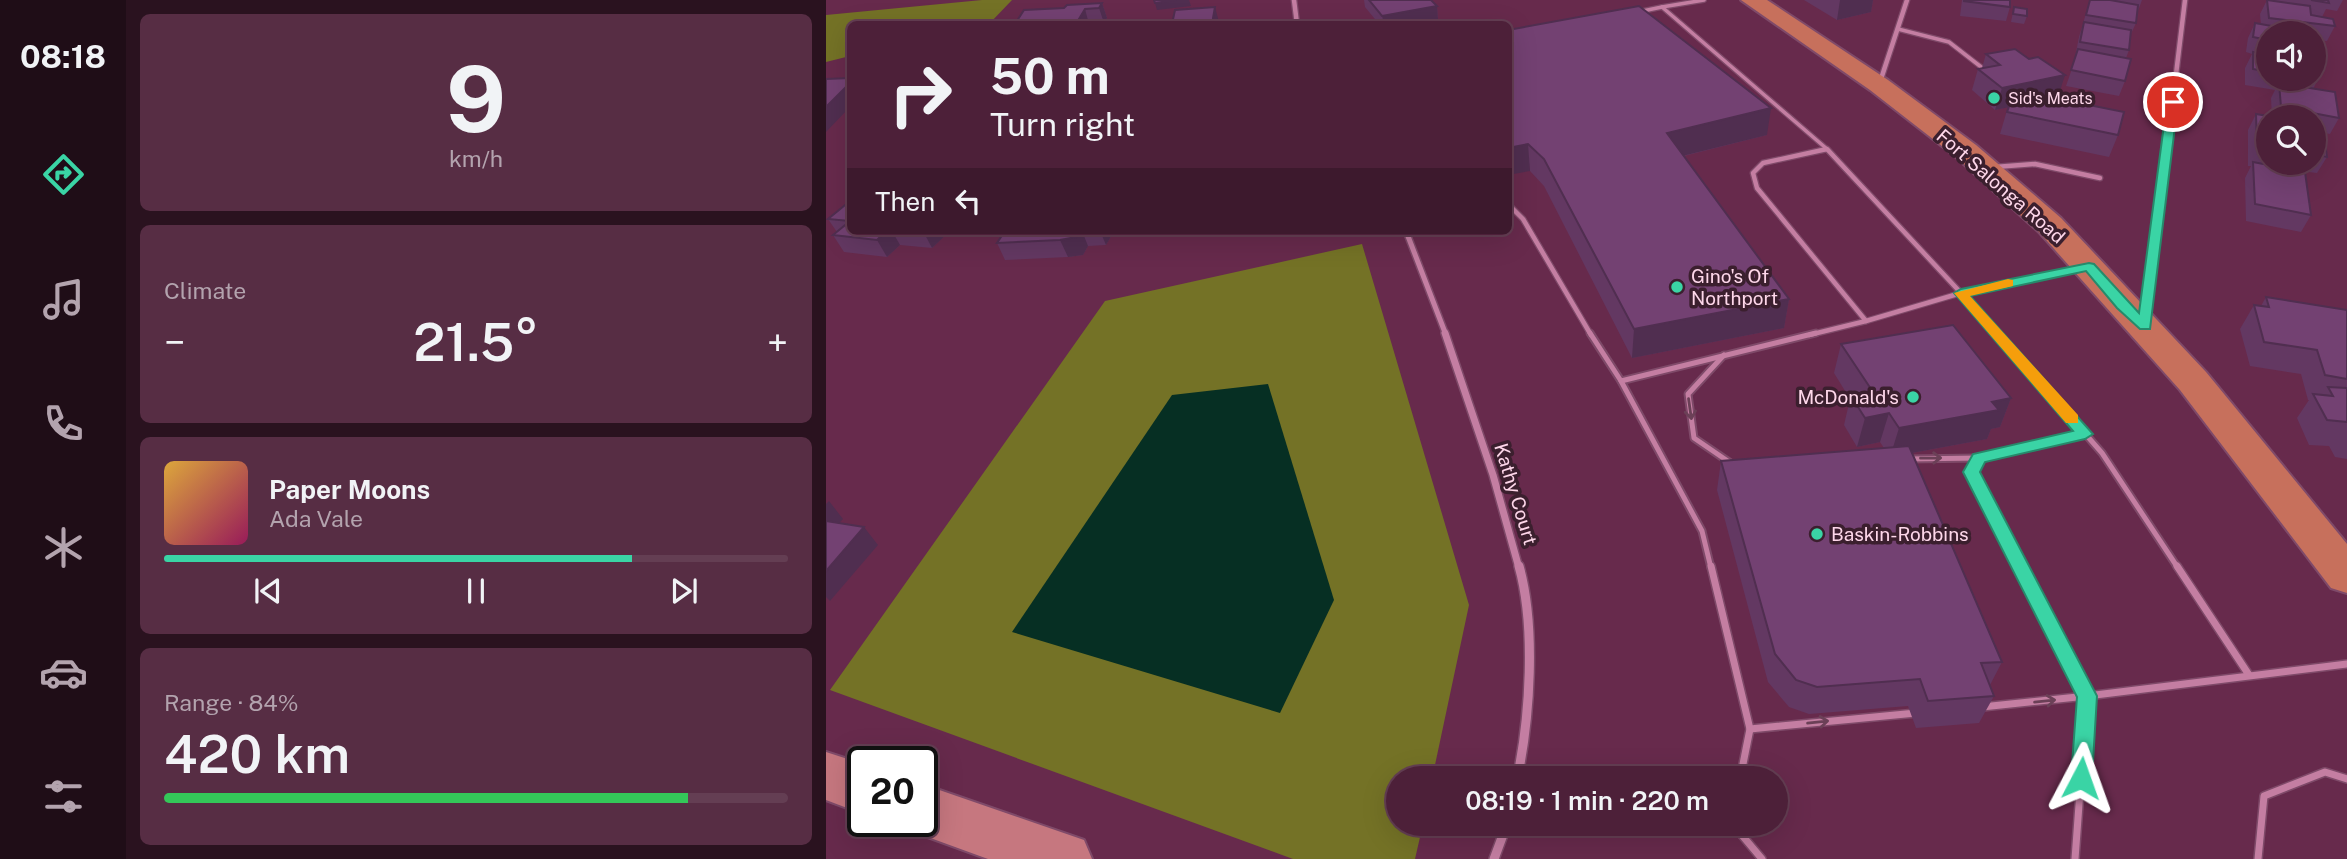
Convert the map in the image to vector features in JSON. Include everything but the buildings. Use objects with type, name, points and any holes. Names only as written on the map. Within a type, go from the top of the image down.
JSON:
[{"type":"main road","name":"Fort Salonga Road","points":[[1752,0],[1879,85],[1985,168],[2050,225],[2193,380],[2347,575]]},
{"type":"main road","points":[[826,776],[847,783]]},
{"type":"main road","points":[[938,815],[1065,859]]},
{"type":"street","points":[[1294,0],[1297,21]]},
{"type":"street","points":[[1879,85],[1907,0]]},
{"type":"street","points":[[2145,326],[2185,0]]},
{"type":"street","name":"Kathy Court","points":[[1408,235],[1430,289],[1493,475],[1527,596],[1527,733],[1520,766]]},
{"type":"street","points":[[1494,859],[1503,836]]},
{"type":"lane","points":[[1637,12],[1704,0]]},
{"type":"lane","points":[[1662,7],[1828,149],[1961,293],[2102,453],[2249,675]]},
{"type":"lane","points":[[1898,29],[1949,42],[1985,70]]},
{"type":"lane","points":[[1828,149],[1763,163],[1753,173],[1757,188],[1866,321]]},
{"type":"lane","points":[[1985,168],[2035,164],[2101,178]]},
{"type":"lane","points":[[1512,208],[1523,219],[1583,323],[1621,380],[1702,531],[1750,729],[1743,766]]},
{"type":"lane","points":[[1621,380],[1866,321],[1961,293],[2089,267]]},
{"type":"lane","points":[[1724,355],[1688,394],[1694,438],[1742,470]]},
{"type":"lane","points":[[1894,460],[1979,458],[2085,434]]},
{"type":"lane","points":[[1979,458],[1971,472],[2087,696],[2075,859]]},
{"type":"lane","points":[[1966,708],[2347,664]]},
{"type":"lane","points":[[1750,729],[1926,712]]},
{"type":"lane","points":[[2259,859],[2264,796],[2326,772],[2347,779]]},
{"type":"lane","points":[[1743,836],[1762,859]]},
{"type":"shaded area","points":[[982,0],[1012,0],[992,21],[847,21],[847,57],[826,62],[826,15]]},
{"type":"shaded area","points":[[1362,244],[1469,605],[1435,766],[1386,766],[1386,836],[1420,836],[1415,859],[1293,859],[830,690],[1105,301]]},
{"type":"shaded area","points":[[1268,384],[1334,600],[1280,713],[1012,632],[1172,395]]},
{"type":"slow traffic","points":[[2008,283],[1961,293],[2072,419]]},
{"type":"place","name":"Sid's Meats","points":[[1994,98]]},
{"type":"place","name":"Gino's Of Northport","points":[[1677,287]]},
{"type":"place","name":"McDonald's","points":[[1913,397]]},
{"type":"place","name":"Baskin-Robbins","points":[[1817,534]]},
{"type":"route","points":[[2081,778],[2087,696],[1971,472],[1979,458],[2085,434],[1961,293],[2089,267],[2122,305],[2145,326],[2173,102]]}]
